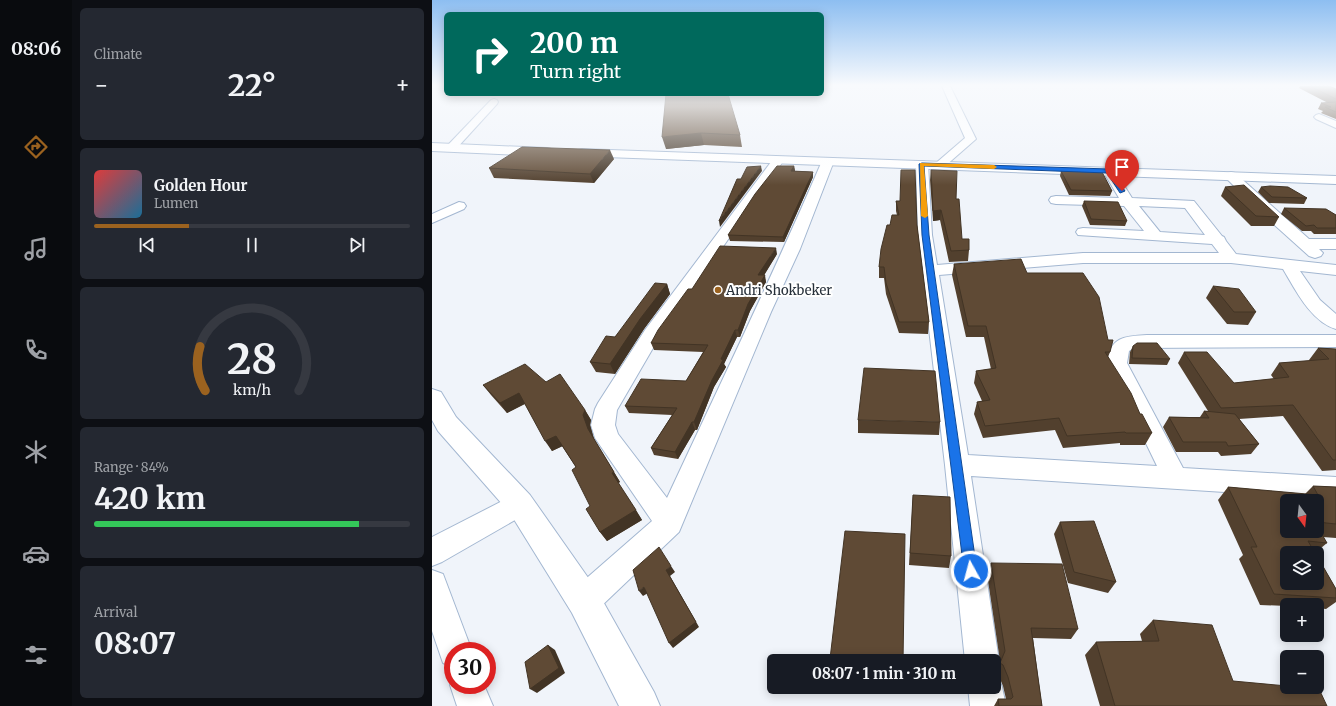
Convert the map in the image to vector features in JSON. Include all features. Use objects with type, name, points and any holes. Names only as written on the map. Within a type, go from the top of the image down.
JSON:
[{"type":"main road","points":[[432,147],[1336,180]]},
{"type":"main road","points":[[432,398],[447,424],[520,504],[584,601],[640,706]]},
{"type":"street","points":[[451,148],[478,119]]},
{"type":"street","points":[[940,165],[971,139],[962,119]]},
{"type":"street","points":[[1323,119],[1336,125]]},
{"type":"street","points":[[669,523],[607,438],[603,425],[604,413],[652,334],[724,246],[749,198],[778,160]]},
{"type":"street","points":[[584,601],[669,523],[762,312],[784,249],[828,161]]},
{"type":"street","points":[[922,164],[925,235],[981,654]]},
{"type":"street","points":[[1109,171],[1128,202],[1155,236]]},
{"type":"street","points":[[1231,176],[1264,208],[1311,249],[1336,244]]},
{"type":"street","points":[[1056,200],[1189,204],[1219,240],[1231,258]]},
{"type":"street","points":[[432,219],[459,206]]},
{"type":"street","points":[[1264,208],[1287,209]]},
{"type":"street","points":[[1083,232],[1219,240]]},
{"type":"street","points":[[930,271],[1083,258],[1231,258],[1336,270]]},
{"type":"street","points":[[1288,264],[1313,304],[1336,323]]},
{"type":"street","points":[[1175,477],[1117,363],[1118,353],[1121,347],[1130,342],[1147,341],[1336,340]]},
{"type":"street","points":[[957,465],[1175,477],[1336,488]]},
{"type":"street","points":[[437,549],[520,504]]},
{"type":"street","points":[[432,585],[452,642]]},
{"type":"street","points":[[470,694],[475,706]]},
{"type":"street","points":[[986,694],[988,706]]},
{"type":"building","points":[[664,119],[735,119],[740,135],[701,133],[662,137]]},
{"type":"building","points":[[522,147],[610,150],[590,174],[489,168]]},
{"type":"building","points":[[761,166],[719,221],[737,179],[741,179],[747,167]]},
{"type":"building","points":[[777,166],[794,166],[791,171],[813,172],[783,237],[728,235],[755,194]]},
{"type":"building","points":[[901,170],[915,170],[917,225],[929,322],[899,322],[886,283],[884,267],[879,267],[881,249],[887,225],[890,225],[892,215],[899,215],[896,201],[900,201]]},
{"type":"building","points":[[931,170],[957,171],[956,199],[959,199],[962,239],[969,239],[969,250],[951,251],[941,210],[933,211]]},
{"type":"building","points":[[1061,171],[1102,172],[1112,191],[1071,190]]},
{"type":"building","points":[[1244,185],[1279,217],[1256,216],[1225,187]]},
{"type":"building","points":[[1261,187],[1288,187],[1307,198],[1272,197]]},
{"type":"building","points":[[1084,201],[1118,202],[1127,221],[1091,219]]},
{"type":"building","points":[[1284,208],[1326,209],[1336,215],[1336,228],[1317,228],[1314,225],[1306,226]]},
{"type":"building","points":[[720,246],[776,248],[758,275],[765,275],[748,304],[738,330],[735,330],[721,359],[723,360],[712,380],[694,422],[692,422],[675,452],[651,448],[677,408],[625,406],[641,379],[686,381],[708,345],[651,343],[658,330],[688,289],[692,289]]},
{"type":"building","points":[[1021,259],[1027,273],[1083,273],[1099,297],[1108,340],[1113,340],[1110,352],[1105,352],[1131,393],[1140,414],[1142,414],[1152,433],[1125,432],[1067,436],[1059,418],[985,426],[977,402],[990,400],[976,371],[996,368],[986,326],[968,326],[954,264]]},
{"type":"building","points":[[655,283],[667,284],[640,319],[610,364],[590,362],[606,336],[615,337]]},
{"type":"building","points":[[1213,286],[1239,289],[1256,312],[1234,312]]},
{"type":"building","points":[[1137,343],[1157,343],[1170,359],[1132,358],[1133,346]]},
{"type":"building","points":[[1318,348],[1336,349],[1336,460],[1333,460],[1293,405],[1221,408],[1184,352],[1207,352],[1234,383],[1289,377],[1279,363],[1329,359]]},
{"type":"building","points":[[525,364],[546,382],[560,374],[585,410],[583,415],[588,429],[614,472],[612,473],[636,510],[600,532],[586,509],[590,506],[572,470],[576,467],[556,436],[545,441],[519,393],[500,403],[483,385]]},
{"type":"building","points":[[864,368],[935,371],[940,422],[858,420]]},
{"type":"building","points":[[1204,411],[1235,414],[1259,444],[1228,446],[1226,442],[1183,442],[1169,417],[1209,418]]},
{"type":"building","points":[[1313,486],[1336,487],[1336,524],[1324,523],[1324,494],[1317,494]]},
{"type":"building","points":[[1228,487],[1307,494],[1280,494],[1280,538],[1324,538],[1327,543],[1308,541],[1311,546],[1280,546],[1280,590],[1324,590],[1324,568],[1336,589],[1336,598],[1274,594],[1251,547],[1257,547]]},
{"type":"building","points":[[913,495],[950,497],[951,556],[910,553]]},
{"type":"building","points":[[1094,521],[1116,582],[1074,572],[1060,522]]},
{"type":"building","points":[[845,531],[905,534],[903,654],[831,654]]},
{"type":"building","points":[[659,547],[671,566],[666,570],[696,622],[669,643],[644,587],[639,591],[633,570]]},
{"type":"building","points":[[991,563],[1062,564],[1078,629],[1031,628],[1042,706],[999,706],[998,699],[1011,699],[1013,697],[1008,677],[1001,664],[1005,651]]},
{"type":"building","points":[[1153,620],[1212,625],[1233,681],[1280,685],[1280,694],[1321,694],[1327,706],[1115,706],[1096,642],[1159,641]]},
{"type":"building","points":[[548,645],[559,668],[530,689],[525,662]]},
{"type":"slow traffic","points":[[925,216],[922,164],[994,167]]},
{"type":"place","name":"Andri Shokbeker","points":[[718,290]]},
{"type":"route","points":[[971,571],[925,235],[922,164],[1109,171],[1122,191]]}]
